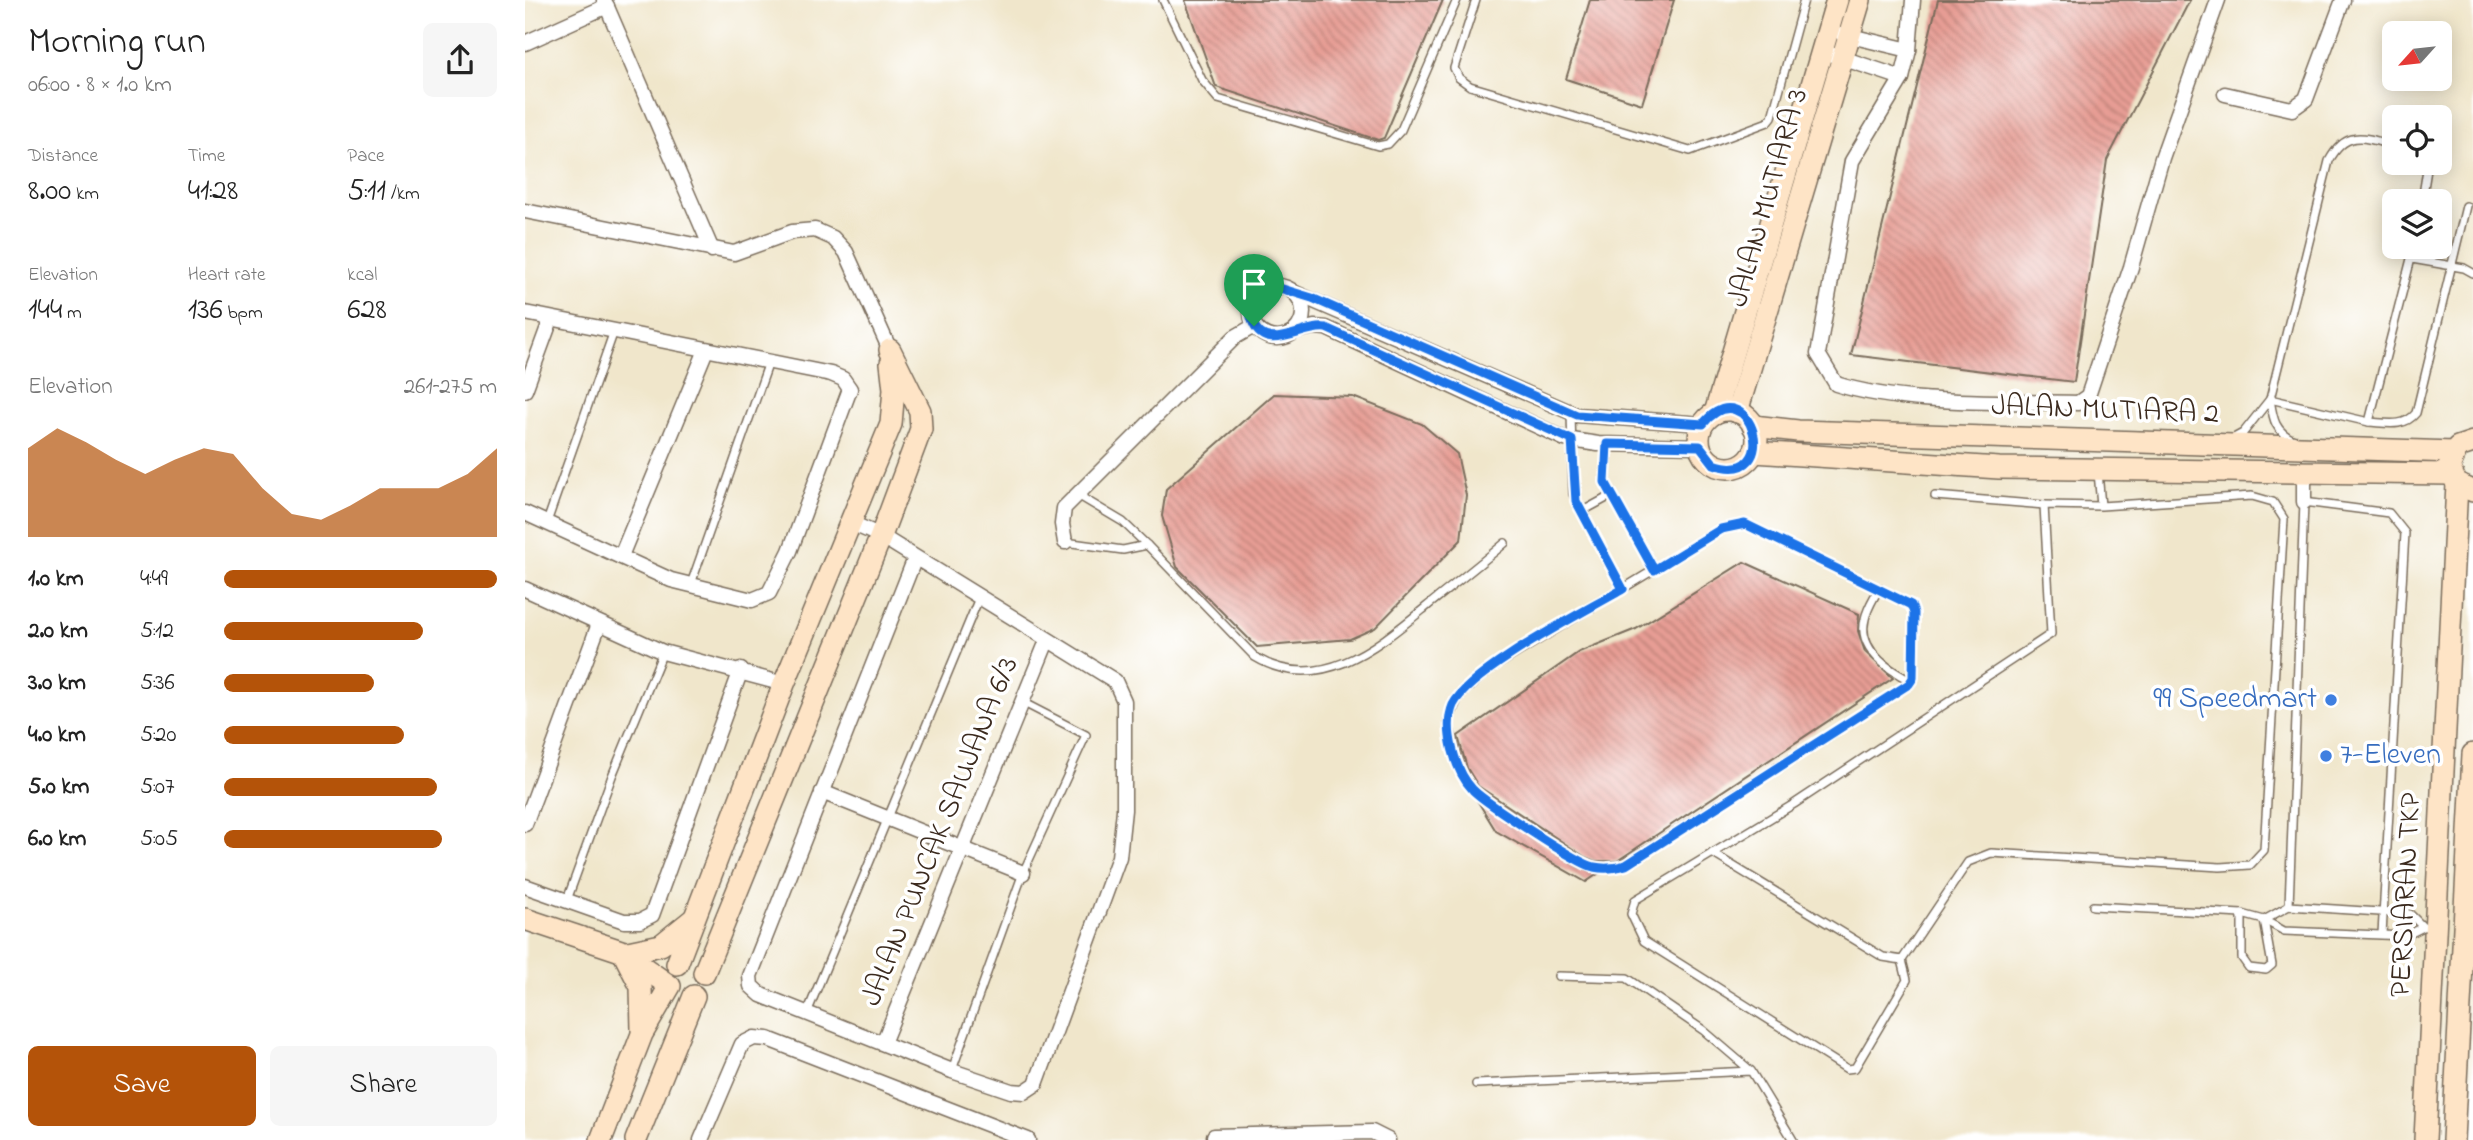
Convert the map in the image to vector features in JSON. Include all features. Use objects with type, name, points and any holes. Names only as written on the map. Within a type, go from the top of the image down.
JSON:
[{"type":"street","name":"JALAN MUTIARA 3","points":[[1836,0],[1838,33]]},
{"type":"street","name":"JALAN MUTIARA 3","points":[[1737,412],[1838,33],[1860,0]]},
{"type":"street","points":[[1913,0],[1909,50],[1902,78],[1852,161],[1818,354],[1836,384],[1855,390],[1943,399],[2078,403],[2088,396],[2131,267],[2162,158],[2218,0]]},
{"type":"street","points":[[2225,94],[2292,109],[2306,99],[2343,0]]},
{"type":"street","points":[[525,43],[605,3],[712,250]]},
{"type":"street","points":[[1838,33],[1909,50]]},
{"type":"street","name":"JALAN MUTIARA 3","points":[[1709,418],[1832,55]]},
{"type":"street","points":[[1832,55],[1902,78]]},
{"type":"street","points":[[525,211],[734,253],[803,231],[815,230],[833,238],[846,252],[920,411],[921,429],[881,536],[704,972],[704,984],[694,996],[636,1140]]},
{"type":"street","points":[[1700,446],[1607,444],[1572,440],[1326,328],[1295,331],[1276,339],[1259,333],[1254,326],[1250,308],[1258,293],[1273,286],[1293,292],[1571,413],[1592,417],[1709,418],[1737,412],[1753,426],[1756,435],[1753,452],[1741,465],[1723,467],[1707,458],[1700,446],[1709,418]]},
{"type":"street","points":[[1293,292],[1303,310],[1303,319],[1295,331]]},
{"type":"street","points":[[525,313],[831,374],[843,379],[850,389],[823,468],[790,551],[769,593],[752,600],[671,580],[525,513]]},
{"type":"street","points":[[525,390],[551,319]]},
{"type":"street","points":[[1065,542],[1062,524],[1064,508],[1076,494],[1235,337],[1254,326]]},
{"type":"street","points":[[621,556],[706,350]]},
{"type":"street","points":[[601,1140],[642,1034],[674,972],[784,684],[891,424],[894,389],[890,350]]},
{"type":"street","name":"JALAN MUTIARA 2","points":[[1753,426],[1798,431],[1899,432],[2207,445],[2307,446],[2467,440]]},
{"type":"street","name":"PERSIARAN TKP","points":[[2425,1140],[2429,927],[2460,483],[2450,459],[2467,440]]},
{"type":"street","name":"JALAN MUTIARA 2","points":[[1753,452],[1999,467],[2304,472],[2460,483]]},
{"type":"street","points":[[2304,472],[2304,502]]},
{"type":"street","points":[[849,522],[881,536],[1115,681],[1124,701],[1124,810],[1119,857],[1036,1084],[1024,1092],[1011,1091],[952,1071],[761,995],[751,986],[750,976],[915,558]]},
{"type":"street","points":[[525,589],[663,652],[741,670],[784,684]]},
{"type":"street","points":[[525,824],[599,624]]},
{"type":"street","name":"JALAN PUNCAK SAUJANA 6/3","points":[[884,1044],[1047,641]]},
{"type":"street","points":[[525,886],[624,921],[640,921],[652,915],[741,670]]},
{"type":"street","name":"PERSIARAN TKP","points":[[2453,1140],[2473,754]]},
{"type":"street","points":[[822,792],[1023,873]]},
{"type":"street","points":[[623,953],[661,945],[680,933],[696,916]]},
{"type":"street","points":[[525,919],[674,972]]},
{"type":"street","points":[[623,953],[641,987],[642,1034]]},
{"type":"street","points":[[674,972],[691,962],[704,972]]},
{"type":"street","points":[[674,972],[678,995],[694,996]]},
{"type":"street","points":[[701,1140],[742,1044],[754,1038],[768,1040],[1028,1140]]},
{"type":"street","points":[[1214,1136],[1372,1132],[1388,1140]]},
{"type":"lane","points":[[1163,0],[1202,79],[1218,99],[1378,146],[1388,144],[1401,130],[1457,0]]},
{"type":"lane","points":[[1475,0],[1454,68],[1459,78],[1470,86],[1690,151],[1768,122],[1772,117],[1804,0]]},
{"type":"lane","points":[[2307,446],[2278,430],[2273,421],[2270,399],[2329,161],[2338,145],[2349,139],[2365,138],[2382,143]]},
{"type":"lane","points":[[2270,399],[2369,422],[2397,424],[2409,421],[2416,413],[2466,206]]},
{"type":"lane","points":[[2369,422],[2411,259],[2452,266],[2473,273]]},
{"type":"lane","points":[[547,523],[614,331]]},
{"type":"lane","points":[[691,585],[769,362]]},
{"type":"lane","points":[[2207,445],[2230,440],[2243,433],[2270,399]]},
{"type":"lane","points":[[1571,413],[1573,494],[1623,589]]},
{"type":"lane","points":[[1607,444],[1603,475],[1654,570]]},
{"type":"lane","points":[[2097,468],[2101,506]]},
{"type":"lane","points":[[1076,494],[1123,522],[1255,657],[1276,667],[1300,670],[1339,666],[1370,652],[1505,543]]},
{"type":"lane","points":[[1581,512],[1612,495]]},
{"type":"lane","points":[[1935,496],[2044,505],[2101,506],[2252,496],[2273,502],[2284,519],[2264,850],[2250,865],[2220,867],[1991,853],[1968,862],[1902,960],[1907,980],[1855,1068],[1847,1069],[1644,941],[1630,914],[1635,900],[1794,804],[2051,634],[2044,505]]},
{"type":"lane","points":[[2289,906],[2304,502],[2389,513],[2405,533],[2382,934]]},
{"type":"lane","points":[[1745,524],[1905,601],[1914,613],[1911,681],[1626,865],[1594,867],[1573,857],[1473,790],[1461,770],[1448,722],[1459,696],[1489,670],[1721,529],[1745,524]]},
{"type":"lane","points":[[1065,542],[1123,550],[1147,545]]},
{"type":"lane","points":[[1879,588],[1865,617],[1866,639],[1875,656],[1888,670],[1911,681]]},
{"type":"lane","points":[[807,1013],[979,598]]},
{"type":"lane","points":[[567,900],[612,776],[663,652]]},
{"type":"lane","points":[[952,1071],[1023,873],[1086,735],[1022,702]]},
{"type":"lane","points":[[1712,853],[1883,957],[1902,960]]},
{"type":"lane","points":[[2093,906],[2242,914],[2264,920],[2284,931],[2405,936],[2429,927]]},
{"type":"lane","points":[[2264,920],[2289,906],[2410,914],[2429,927]]},
{"type":"lane","points":[[2242,914],[2242,958],[2249,968],[2266,970],[2272,965],[2264,920]]},
{"type":"lane","points":[[1558,976],[1627,978],[1703,1030],[1751,1071],[1793,1140]]},
{"type":"lane","points":[[1476,1084],[1751,1071]]},
{"type":"building","points":[[1185,0],[1443,0],[1384,138],[1378,140],[1216,87]]},
{"type":"building","points":[[1590,0],[1674,0],[1642,104],[1566,79]]},
{"type":"building","points":[[1938,0],[2190,0],[2107,160],[2074,382],[1851,355]]},
{"type":"building","points":[[1274,394],[1353,397],[1422,424],[1457,454],[1466,495],[1461,540],[1375,628],[1350,639],[1257,647],[1177,567],[1162,516],[1166,489]]},
{"type":"building","points":[[1744,562],[1859,614],[1858,631],[1865,652],[1893,678],[1617,861],[1595,861],[1585,857],[1478,786],[1467,768],[1458,736],[1579,652],[1636,629]]},
{"type":"building","points":[[1477,800],[1579,867],[1599,873],[1586,882],[1496,831]]},
{"type":"place","name":"99 Speedmart","points":[[2331,700]]},
{"type":"place","name":"7-Eleven","points":[[2326,756]]},
{"type":"route","points":[[1281,286],[1577,415],[1703,424],[1716,413],[1733,411],[1741,414],[1753,426],[1756,444],[1748,460],[1732,468],[1714,464],[1700,446],[1607,444],[1603,475],[1605,482],[1654,570],[1721,529],[1745,524],[1911,605],[1914,613],[1913,678],[1903,689],[1626,865],[1594,867],[1582,862],[1473,790],[1461,770],[1448,722],[1459,696],[1489,670],[1623,589],[1573,494],[1572,440],[1326,328],[1314,327],[1295,331],[1285,338],[1276,339],[1259,333],[1254,326],[1250,308],[1253,300],[1265,288],[1281,286]]}]
